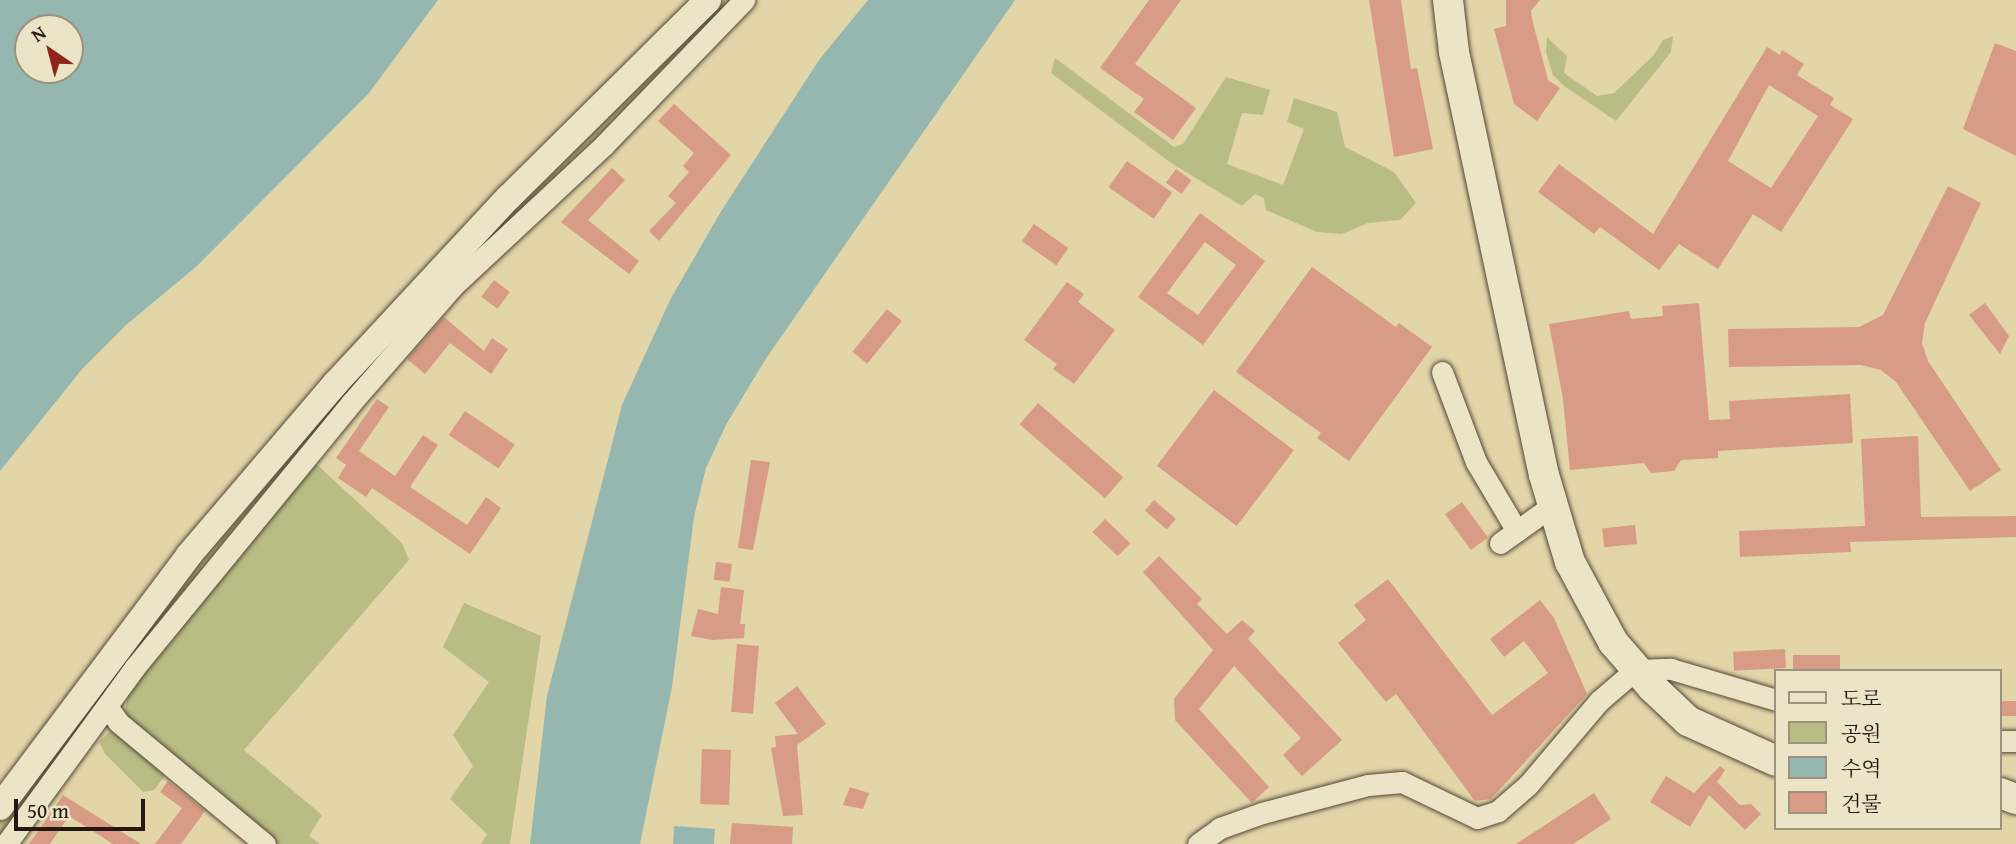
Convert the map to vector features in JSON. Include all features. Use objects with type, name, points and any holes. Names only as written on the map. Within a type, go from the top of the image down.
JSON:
[{"type":"main road","points":[[1448,0],[1454,52],[1553,505],[1570,562],[1592,606],[1636,670],[1688,721],[1774,760]]},
{"type":"street","points":[[0,807],[189,555],[335,384],[509,197],[708,0]]},
{"type":"street","points":[[6,844],[107,706],[272,496],[453,286],[604,145],[744,0]]},
{"type":"street","points":[[1442,372],[1476,462],[1509,537],[1553,505]]},
{"type":"street","points":[[1198,844],[1220,828],[1262,813],[1379,784],[1402,782],[1477,818],[1498,811],[1528,785],[1599,701],[1636,670],[1671,669],[1774,699]]},
{"type":"street","points":[[107,706],[118,722],[265,844]]},
{"type":"green space","points":[[725,0],[739,0],[466,270],[0,844],[0,821],[37,770],[122,657],[306,433],[509,214]]},
{"type":"green space","points":[[1673,36],[1671,52],[1616,121],[1564,86],[1553,75],[1546,52],[1547,37],[1567,56],[1564,73],[1597,96],[1614,93],[1654,55],[1663,40]]},
{"type":"green space","points":[[1055,58],[1174,147],[1183,144],[1226,77],[1270,90],[1263,115],[1242,113],[1227,164],[1283,185],[1304,129],[1287,122],[1294,98],[1337,112],[1345,147],[1394,172],[1416,203],[1400,220],[1368,223],[1342,234],[1317,232],[1266,210],[1264,198],[1255,194],[1242,206],[1171,163],[1051,73]]},
{"type":"green space","points":[[314,462],[402,543],[409,560],[244,750],[322,815],[309,836],[320,844],[277,844],[130,724],[125,712],[130,683]]},
{"type":"green space","points":[[464,603],[541,636],[510,844],[481,844],[487,834],[450,799],[473,766],[453,735],[489,682],[443,647]]},
{"type":"green space","points":[[113,728],[167,773],[154,790],[143,792],[105,754],[99,742]]},
{"type":"water","points":[[0,0],[438,0],[369,93],[197,266],[126,325],[83,368],[0,471]]},
{"type":"water","points":[[868,0],[1015,0],[765,360],[727,423],[706,468],[694,517],[672,687],[640,844],[530,844],[547,696],[622,405],[670,300],[720,213],[819,60]]},
{"type":"water","points":[[674,826],[715,829],[714,844],[673,844]]},
{"type":"building","points":[[1149,0],[1181,0],[1135,64],[1196,108],[1173,140],[1134,112],[1144,99],[1100,68]]},
{"type":"building","points":[[1369,0],[1401,0],[1411,69],[1417,68],[1433,149],[1394,157]]},
{"type":"building","points":[[1506,0],[1540,0],[1531,11],[1532,19],[1548,80],[1560,88],[1537,121],[1514,104],[1494,29],[1506,26]]},
{"type":"building","points":[[1995,43],[2016,51],[2016,156],[1963,129]]},
{"type":"building","points":[[1767,47],[1780,55],[1782,50],[1804,64],[1797,75],[1834,98],[1830,105],[1853,119],[1781,232],[1753,214],[1718,269],[1679,244],[1659,270],[1600,227],[1594,234],[1538,192],[1559,164],[1653,234]],"holes":[[[1769,85],[1818,116],[1771,188],[1728,161]]]},
{"type":"building","points":[[674,104],[731,155],[659,241],[649,231],[676,203],[668,196],[689,172],[683,166],[694,153],[658,121]]},
{"type":"building","points":[[1127,161],[1172,193],[1154,219],[1109,187]]},
{"type":"building","points":[[612,168],[625,180],[588,220],[639,261],[629,274],[561,222]]},
{"type":"building","points":[[1176,169],[1191,180],[1181,194],[1166,183]]},
{"type":"building","points":[[1948,186],[1981,203],[1925,323],[1922,343],[1928,361],[2001,470],[1970,491],[1896,382],[1881,370],[1861,365],[1729,367],[1728,329],[1859,327],[1883,315]]},
{"type":"building","points":[[1200,213],[1265,261],[1203,345],[1138,297]],"holes":[[[1205,242],[1236,265],[1198,315],[1167,293]]]},
{"type":"building","points":[[1034,224],[1068,248],[1056,265],[1022,241]]},
{"type":"building","points":[[1312,267],[1396,327],[1399,323],[1432,347],[1349,461],[1317,438],[1321,433],[1236,372]]},
{"type":"building","points":[[494,280],[510,292],[497,309],[481,297]]},
{"type":"building","points":[[1067,282],[1084,294],[1078,302],[1115,330],[1074,384],[1053,369],[1057,364],[1024,340]]},
{"type":"building","points":[[1699,303],[1709,420],[1730,419],[1729,401],[1850,394],[1853,443],[1718,451],[1718,458],[1681,460],[1674,471],[1651,473],[1644,463],[1570,470],[1563,399],[1549,324],[1629,311],[1631,319],[1663,316],[1662,306]]},
{"type":"building","points":[[1985,303],[2009,336],[2000,354],[1969,315]]},
{"type":"building","points":[[887,309],[902,321],[867,364],[852,352]]},
{"type":"building","points":[[444,317],[484,351],[492,338],[508,349],[491,374],[450,343],[425,374],[407,359]]},
{"type":"building","points":[[1214,390],[1294,450],[1237,526],[1157,466]]},
{"type":"building","points":[[377,399],[389,407],[359,451],[395,476],[423,435],[438,445],[410,487],[467,525],[486,497],[501,508],[470,554],[372,488],[366,497],[338,478],[346,465],[336,458]]},
{"type":"building","points":[[1038,403],[1123,477],[1105,498],[1020,424]]},
{"type":"building","points":[[465,411],[515,445],[499,469],[449,435]]},
{"type":"building","points":[[1918,436],[1921,517],[2016,516],[2016,537],[1850,542],[1851,552],[1740,557],[1739,531],[1865,526],[1861,439]]},
{"type":"building","points":[[751,460],[770,462],[753,550],[738,548]]},
{"type":"building","points":[[1154,500],[1176,519],[1167,530],[1145,511]]},
{"type":"building","points":[[1462,502],[1488,538],[1471,550],[1445,514]]},
{"type":"building","points":[[1105,519],[1130,543],[1118,556],[1092,532]]},
{"type":"building","points":[[1635,525],[1637,544],[1604,547],[1602,528]]},
{"type":"building","points":[[1159,556],[1202,599],[1197,604],[1227,634],[1242,620],[1255,631],[1248,639],[1342,740],[1302,776],[1283,755],[1301,738],[1234,666],[1199,709],[1269,787],[1252,803],[1175,720],[1174,699],[1213,650],[1143,572]]},
{"type":"building","points":[[716,562],[732,564],[730,582],[714,580]]},
{"type":"building","points":[[1388,579],[1492,715],[1548,673],[1524,641],[1504,657],[1490,639],[1540,600],[1554,618],[1587,694],[1491,799],[1475,801],[1396,694],[1386,702],[1338,643],[1366,620],[1354,605]]},
{"type":"building","points":[[721,587],[744,590],[740,624],[745,624],[744,638],[712,640],[691,636],[698,609],[718,614]]},
{"type":"building","points":[[737,644],[759,646],[753,714],[731,712]]},
{"type":"building","points":[[1785,649],[1786,668],[1734,671],[1733,652]]},
{"type":"building","points":[[1793,655],[1840,655],[1840,669],[1793,669]]},
{"type":"building","points":[[797,686],[826,724],[797,745],[803,815],[783,816],[771,748],[776,747],[775,736],[798,734],[775,703]]},
{"type":"building","points":[[2002,701],[2016,701],[2016,716],[2002,716]]},
{"type":"building","points":[[702,749],[731,750],[729,805],[700,804]]},
{"type":"building","points":[[1720,766],[1725,770],[1717,782],[1740,805],[1751,804],[1761,814],[1745,830],[1709,795],[1690,827],[1650,802],[1666,776],[1694,793]]},
{"type":"building","points":[[168,781],[205,811],[181,844],[155,844],[182,808],[160,792]]},
{"type":"building","points":[[850,787],[869,793],[863,809],[843,805]]},
{"type":"building","points":[[1594,793],[1611,819],[1573,844],[1516,844]]},
{"type":"building","points":[[63,795],[141,844],[113,844],[69,816],[50,844],[29,844]]},
{"type":"building","points":[[732,823],[793,827],[792,844],[730,844]]}]
